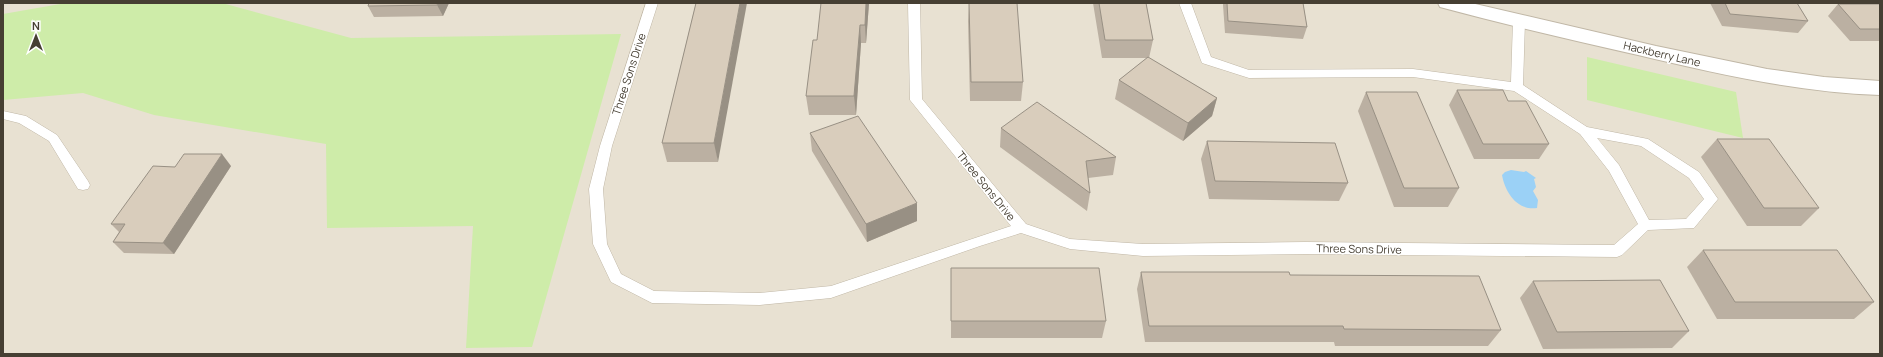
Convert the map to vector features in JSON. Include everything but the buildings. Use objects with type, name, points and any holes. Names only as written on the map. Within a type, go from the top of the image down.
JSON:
[{"type":"street","name":"Hackberry Lane","points":[[1447,3],[1518,21],[1749,73],[1804,81],[1880,88]]},
{"type":"lane","name":"Three Sons Drive","points":[[652,3],[606,146],[596,189],[600,244],[616,278],[652,296],[760,299],[831,292],[978,241],[1021,228]]},
{"type":"lane","name":"Three Sons Drive","points":[[914,3],[916,100],[1021,228],[1070,244],[1143,250],[1305,248],[1617,251],[1645,225]]},
{"type":"lane","points":[[1185,3],[1206,60],[1249,74],[1413,74],[1517,87],[1584,131],[1614,168],[1645,225],[1689,224],[1711,199],[1694,175],[1644,142],[1584,131]]},
{"type":"lane","points":[[1517,87],[1518,21]]},
{"type":"lane","points":[[3,115],[22,119],[52,138],[83,185]]},
{"type":"shaded area","points":[[3,3],[1880,3],[1880,354],[3,354]]},
{"type":"green space","points":[[66,3],[222,3],[351,38],[621,34],[532,347],[466,348],[473,226],[327,228],[326,144],[154,115],[83,93],[3,100],[3,14]]},
{"type":"green space","points":[[1587,57],[1736,92],[1743,138],[1587,100]]},
{"type":"water","points":[[1511,170],[1526,171],[1536,178],[1534,179],[1536,187],[1533,191],[1538,200],[1537,208],[1530,208],[1518,203],[1509,194],[1502,175]]}]
